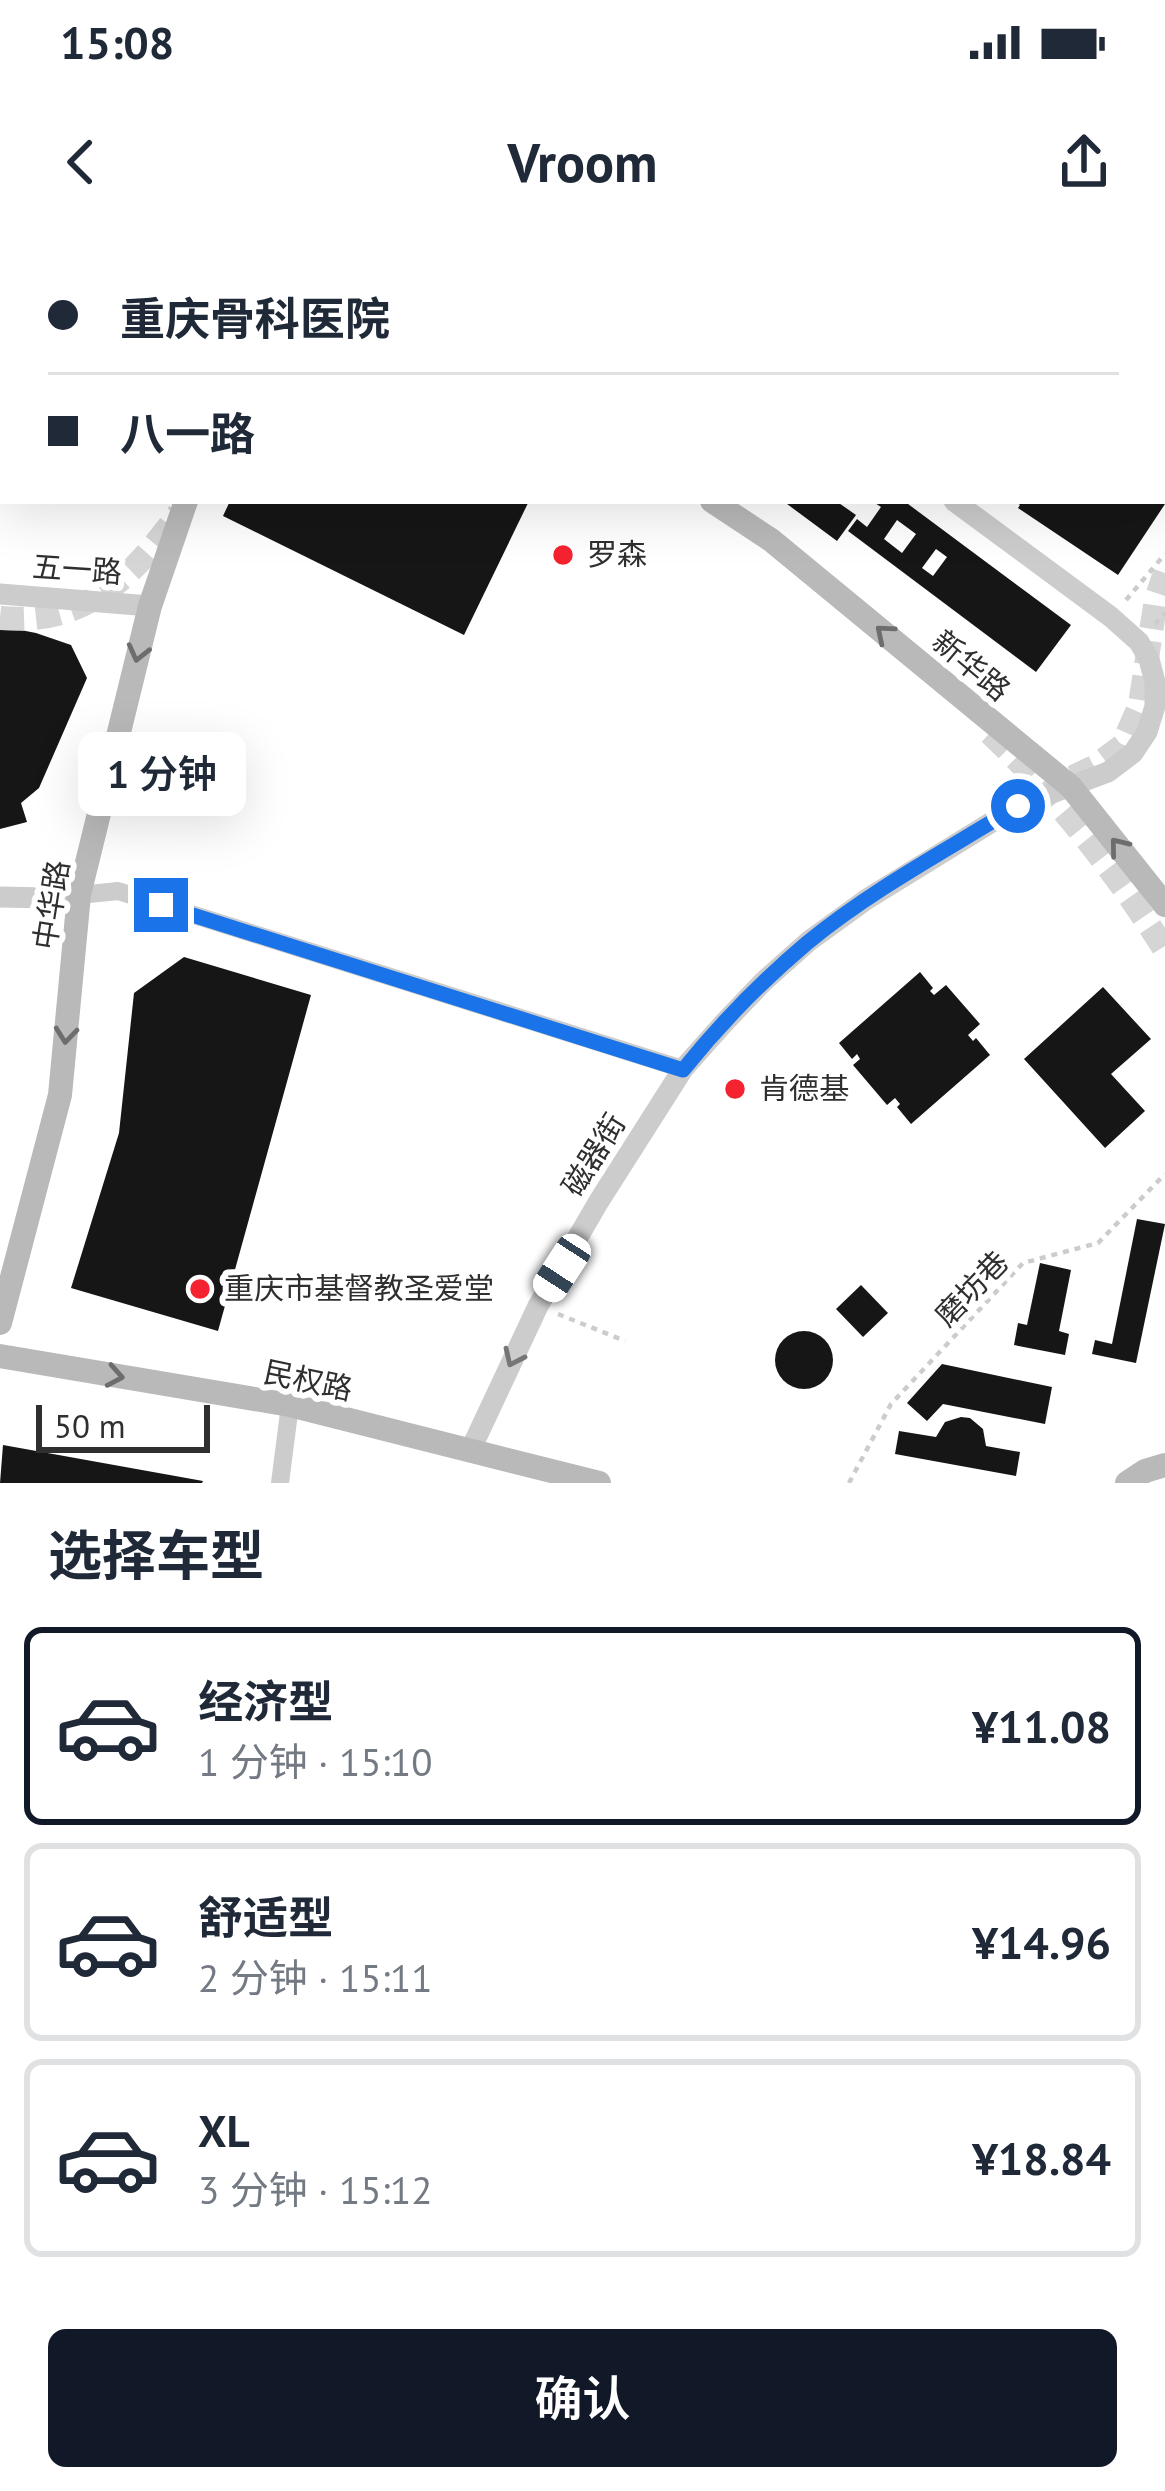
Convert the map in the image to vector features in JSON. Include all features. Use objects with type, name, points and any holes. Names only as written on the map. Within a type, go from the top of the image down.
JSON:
[{"type":"main road","name":"中华路","points":[[0,1323],[60,1095],[80,895],[150,606],[185,504]]},
{"type":"main road","name":"新华路","points":[[717,504],[771,539],[1071,788],[1165,905]]},
{"type":"main road","name":"民权路","points":[[0,1356],[290,1405],[599,1483]]},
{"type":"main road","points":[[1127,1483],[1165,1465]]},
{"type":"street","name":"磁器街","points":[[470,1450],[538,1306],[683,1070],[763,982],[867,899],[1018,806],[1108,772],[1133,753],[1147,732],[1155,706],[1155,682],[1139,642],[958,504]]},
{"type":"street","name":"五一路","points":[[0,595],[150,606]]},
{"type":"street","points":[[0,897],[118,891],[683,1070]]},
{"type":"street","points":[[280,1483],[290,1405]]},
{"type":"path","points":[[1111,617],[1165,554]]},
{"type":"path","name":"磨坊巷","points":[[849,1483],[891,1404],[1023,1263],[1097,1243],[1165,1174]]},
{"type":"path","points":[[538,1306],[626,1341]]},
{"type":"building","points":[[229,504],[528,504],[464,635],[223,516]]},
{"type":"building","points":[[787,504],[840,504],[856,515],[837,541]]},
{"type":"building","points":[[876,504],[908,504],[1071,625],[1036,672],[848,531],[857,519],[867,527],[881,507]],"holes":[[[897,520],[916,534],[902,553],[884,539]],[[936,549],[947,557],[933,576],[922,568]]]},
{"type":"building","points":[[1165,504],[1118,575],[1018,508]]},
{"type":"building","points":[[0,626],[71,645],[87,678],[39,788],[21,803],[27,822],[0,829]]},
{"type":"building","points":[[184,957],[311,995],[218,1331],[71,1288],[119,1133],[134,993]]},
{"type":"building","points":[[920,972],[934,995],[946,985],[980,1024],[968,1035],[990,1055],[911,1124],[895,1098],[887,1105],[853,1065],[860,1059],[857,1054],[852,1059],[839,1043]]},
{"type":"building","points":[[1103,987],[1151,1039],[1111,1074],[1145,1111],[1105,1148],[1024,1059]]},
{"type":"building","points":[[1137,1219],[1165,1224],[1136,1363],[1092,1354],[1095,1340],[1112,1344]]},
{"type":"building","points":[[1040,1263],[1071,1270],[1059,1331],[1069,1334],[1065,1355],[1014,1345],[1018,1323],[1027,1325]]},
{"type":"building","points":[[861,1285],[888,1313],[863,1337],[836,1309]]},
{"type":"building","points":[[804,1331],[825,1339],[833,1360],[825,1381],[804,1389],[783,1381],[775,1360],[783,1339]]},
{"type":"building","points":[[942,1364],[1052,1387],[1045,1424],[943,1404],[927,1421],[907,1403]]},
{"type":"building","points":[[961,1417],[983,1429],[986,1446],[1020,1452],[1016,1476],[895,1454],[899,1431],[936,1437],[945,1422]]},
{"type":"building","points":[[3,1445],[203,1481],[0,1483]]},
{"type":"tunnel","points":[[0,618],[58,614],[82,605],[143,558],[179,513]]},
{"type":"tunnel","points":[[1073,777],[1122,746],[1140,705],[1156,599],[1165,573]]},
{"type":"tunnel","points":[[990,733],[1084,836],[1165,950]]},
{"type":"place","name":"罗森","points":[[563,555]]},
{"type":"place","name":"肯德基","points":[[735,1089]]},
{"type":"place","name":"重庆市基督教圣爱堂","points":[[200,1289]]},
{"type":"route","points":[[161,905],[683,1070],[763,982],[809,941],[867,899],[1018,806]]}]
